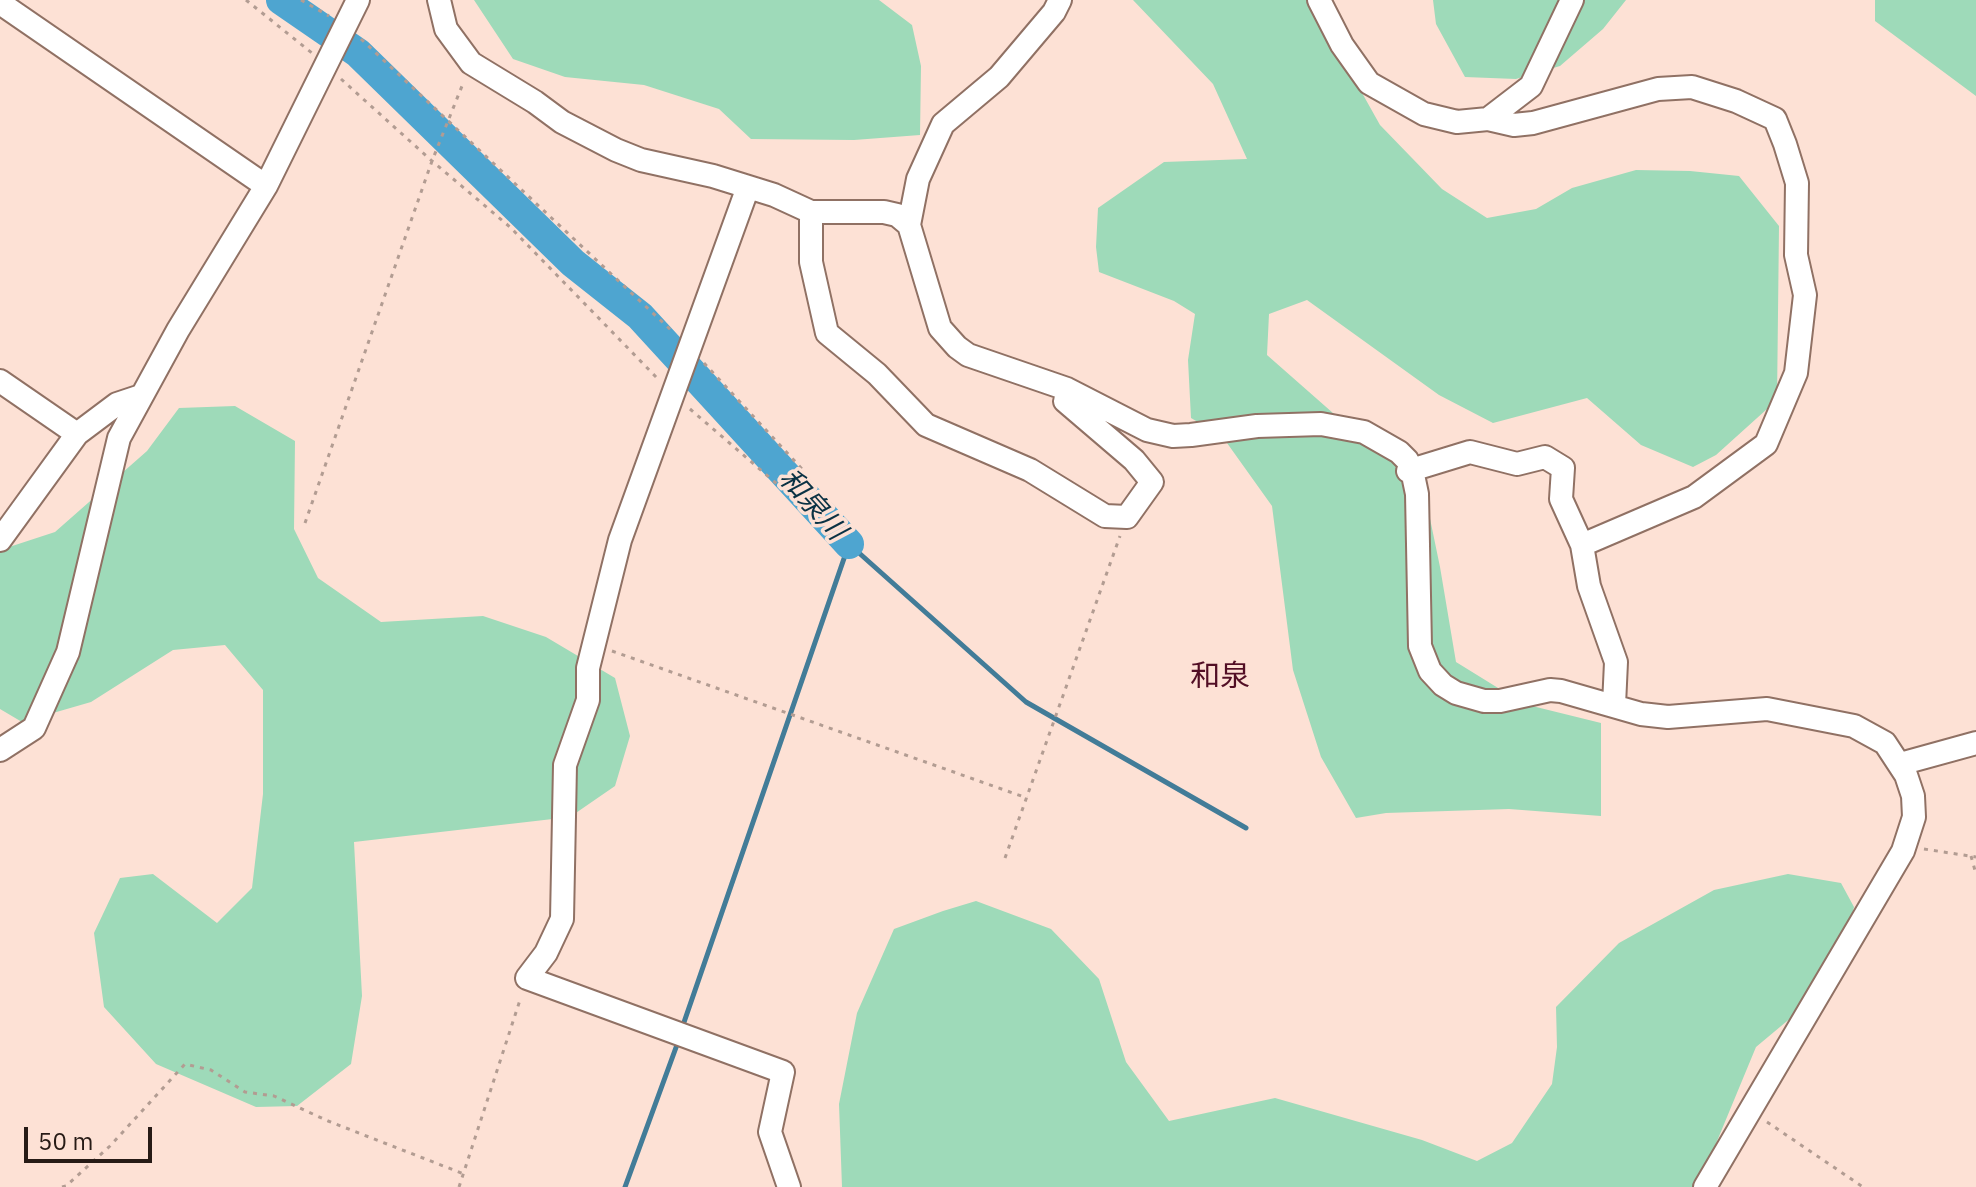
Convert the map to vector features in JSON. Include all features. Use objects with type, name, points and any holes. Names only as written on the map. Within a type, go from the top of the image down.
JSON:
[{"type":"street","points":[[0,750],[34,728],[68,652],[119,438],[266,186],[358,0]]},
{"type":"street","points":[[439,0],[446,29],[471,63],[562,122],[616,150],[641,160],[713,176],[774,195],[811,212],[884,212],[897,215],[909,225]]},
{"type":"street","points":[[1060,0],[1054,12],[999,77],[943,124],[918,179],[909,225],[940,328],[957,347],[968,355],[1067,389],[1147,430],[1173,436],[1257,426],[1321,424],[1364,432],[1379,439],[1407,460],[1417,494],[1420,646],[1430,671],[1456,693],[1484,701],[1500,701],[1550,690],[1577,694],[1641,714],[1668,717],[1767,709],[1854,726],[1885,743],[1900,764],[1913,796],[1914,817],[1904,846],[1705,1187]]},
{"type":"street","points":[[1319,0],[1342,45],[1369,83],[1424,114],[1457,122],[1488,119],[1514,125],[1533,123],[1658,89],[1692,87],[1736,101],[1775,119],[1797,183],[1796,255],[1805,295],[1796,373],[1766,444],[1694,497],[1582,545]]},
{"type":"street","points":[[1488,119],[1531,86],[1572,0]]},
{"type":"street","points":[[0,3],[266,186]]},
{"type":"street","points":[[748,187],[620,540],[588,668],[588,700],[565,765],[562,919],[546,953],[527,978],[783,1072],[770,1132],[789,1187]]},
{"type":"street","points":[[811,212],[811,262],[827,333],[877,374],[926,425],[1030,470],[1105,516],[1127,517],[1152,482],[1134,460],[1065,401]]},
{"type":"street","points":[[0,381],[77,434]]},
{"type":"street","points":[[0,540],[77,434],[117,404],[141,396]]},
{"type":"street","points":[[1410,470],[1470,452],[1517,464],[1545,457],[1563,468],[1561,499],[1582,545],[1589,586],[1616,662],[1614,705]]},
{"type":"street","points":[[1900,764],[1976,743]]},
{"type":"path","points":[[301,0],[346,28],[448,120],[689,347],[802,469]]},
{"type":"path","points":[[305,523],[432,161],[471,63]]},
{"type":"path","points":[[432,161],[510,227],[671,393],[777,484]]},
{"type":"path","points":[[1005,858],[1127,517]]},
{"type":"path","points":[[594,644],[1027,798]]},
{"type":"path","points":[[1904,846],[1974,856],[1976,874]]},
{"type":"path","points":[[459,1187],[527,978]]},
{"type":"path","points":[[62,1187],[110,1146],[185,1064],[211,1070],[245,1092],[274,1096],[328,1121],[464,1174]]},
{"type":"path","points":[[1751,1110],[1863,1187]]},
{"type":"green space","points":[[474,0],[879,0],[912,25],[921,66],[920,135],[854,140],[751,139],[719,109],[644,85],[565,77],[513,59]]},
{"type":"green space","points":[[1133,0],[1310,0],[1380,125],[1442,189],[1487,218],[1536,209],[1572,188],[1636,170],[1690,171],[1739,176],[1779,226],[1777,400],[1716,455],[1693,467],[1641,445],[1587,398],[1493,423],[1439,395],[1307,300],[1269,314],[1267,355],[1375,450],[1422,480],[1456,662],[1524,704],[1601,723],[1601,816],[1509,809],[1386,813],[1356,818],[1321,757],[1293,670],[1272,506],[1222,436],[1191,418],[1188,360],[1195,314],[1174,301],[1099,272],[1096,247],[1098,208],[1164,162],[1247,159],[1213,84]]},
{"type":"green space","points":[[1433,0],[1626,0],[1603,29],[1560,66],[1516,79],[1465,77],[1436,24]]},
{"type":"green space","points":[[1875,0],[1976,0],[1976,96],[1875,21]]},
{"type":"green space","points":[[235,406],[295,441],[294,529],[318,578],[381,622],[483,616],[546,637],[615,678],[630,736],[615,786],[570,817],[354,842],[362,996],[351,1064],[297,1106],[256,1107],[156,1064],[104,1007],[94,933],[120,878],[153,874],[217,923],[252,888],[263,794],[263,690],[225,645],[173,650],[91,702],[22,722],[0,709],[0,550],[55,532],[147,451],[179,408]]},
{"type":"green space","points":[[1788,874],[1841,883],[1854,907],[1835,981],[1756,1047],[1698,1187],[842,1187],[839,1104],[857,1013],[894,929],[943,911],[976,901],[1051,929],[1099,979],[1126,1062],[1169,1121],[1275,1098],[1422,1140],[1477,1161],[1512,1143],[1552,1084],[1557,1047],[1556,1007],[1619,943],[1714,890]]},
{"type":"waterway","name":"和泉川","points":[[281,0],[358,53],[573,263],[640,316],[849,544]]},
{"type":"waterway","name":"和泉川","points":[[682,1028],[849,544],[1026,702],[1246,828]]},
{"type":"waterway","name":"和泉川","points":[[625,1187],[678,1042]]},
{"type":"district","name":"和泉","points":[[1220,677]]}]
